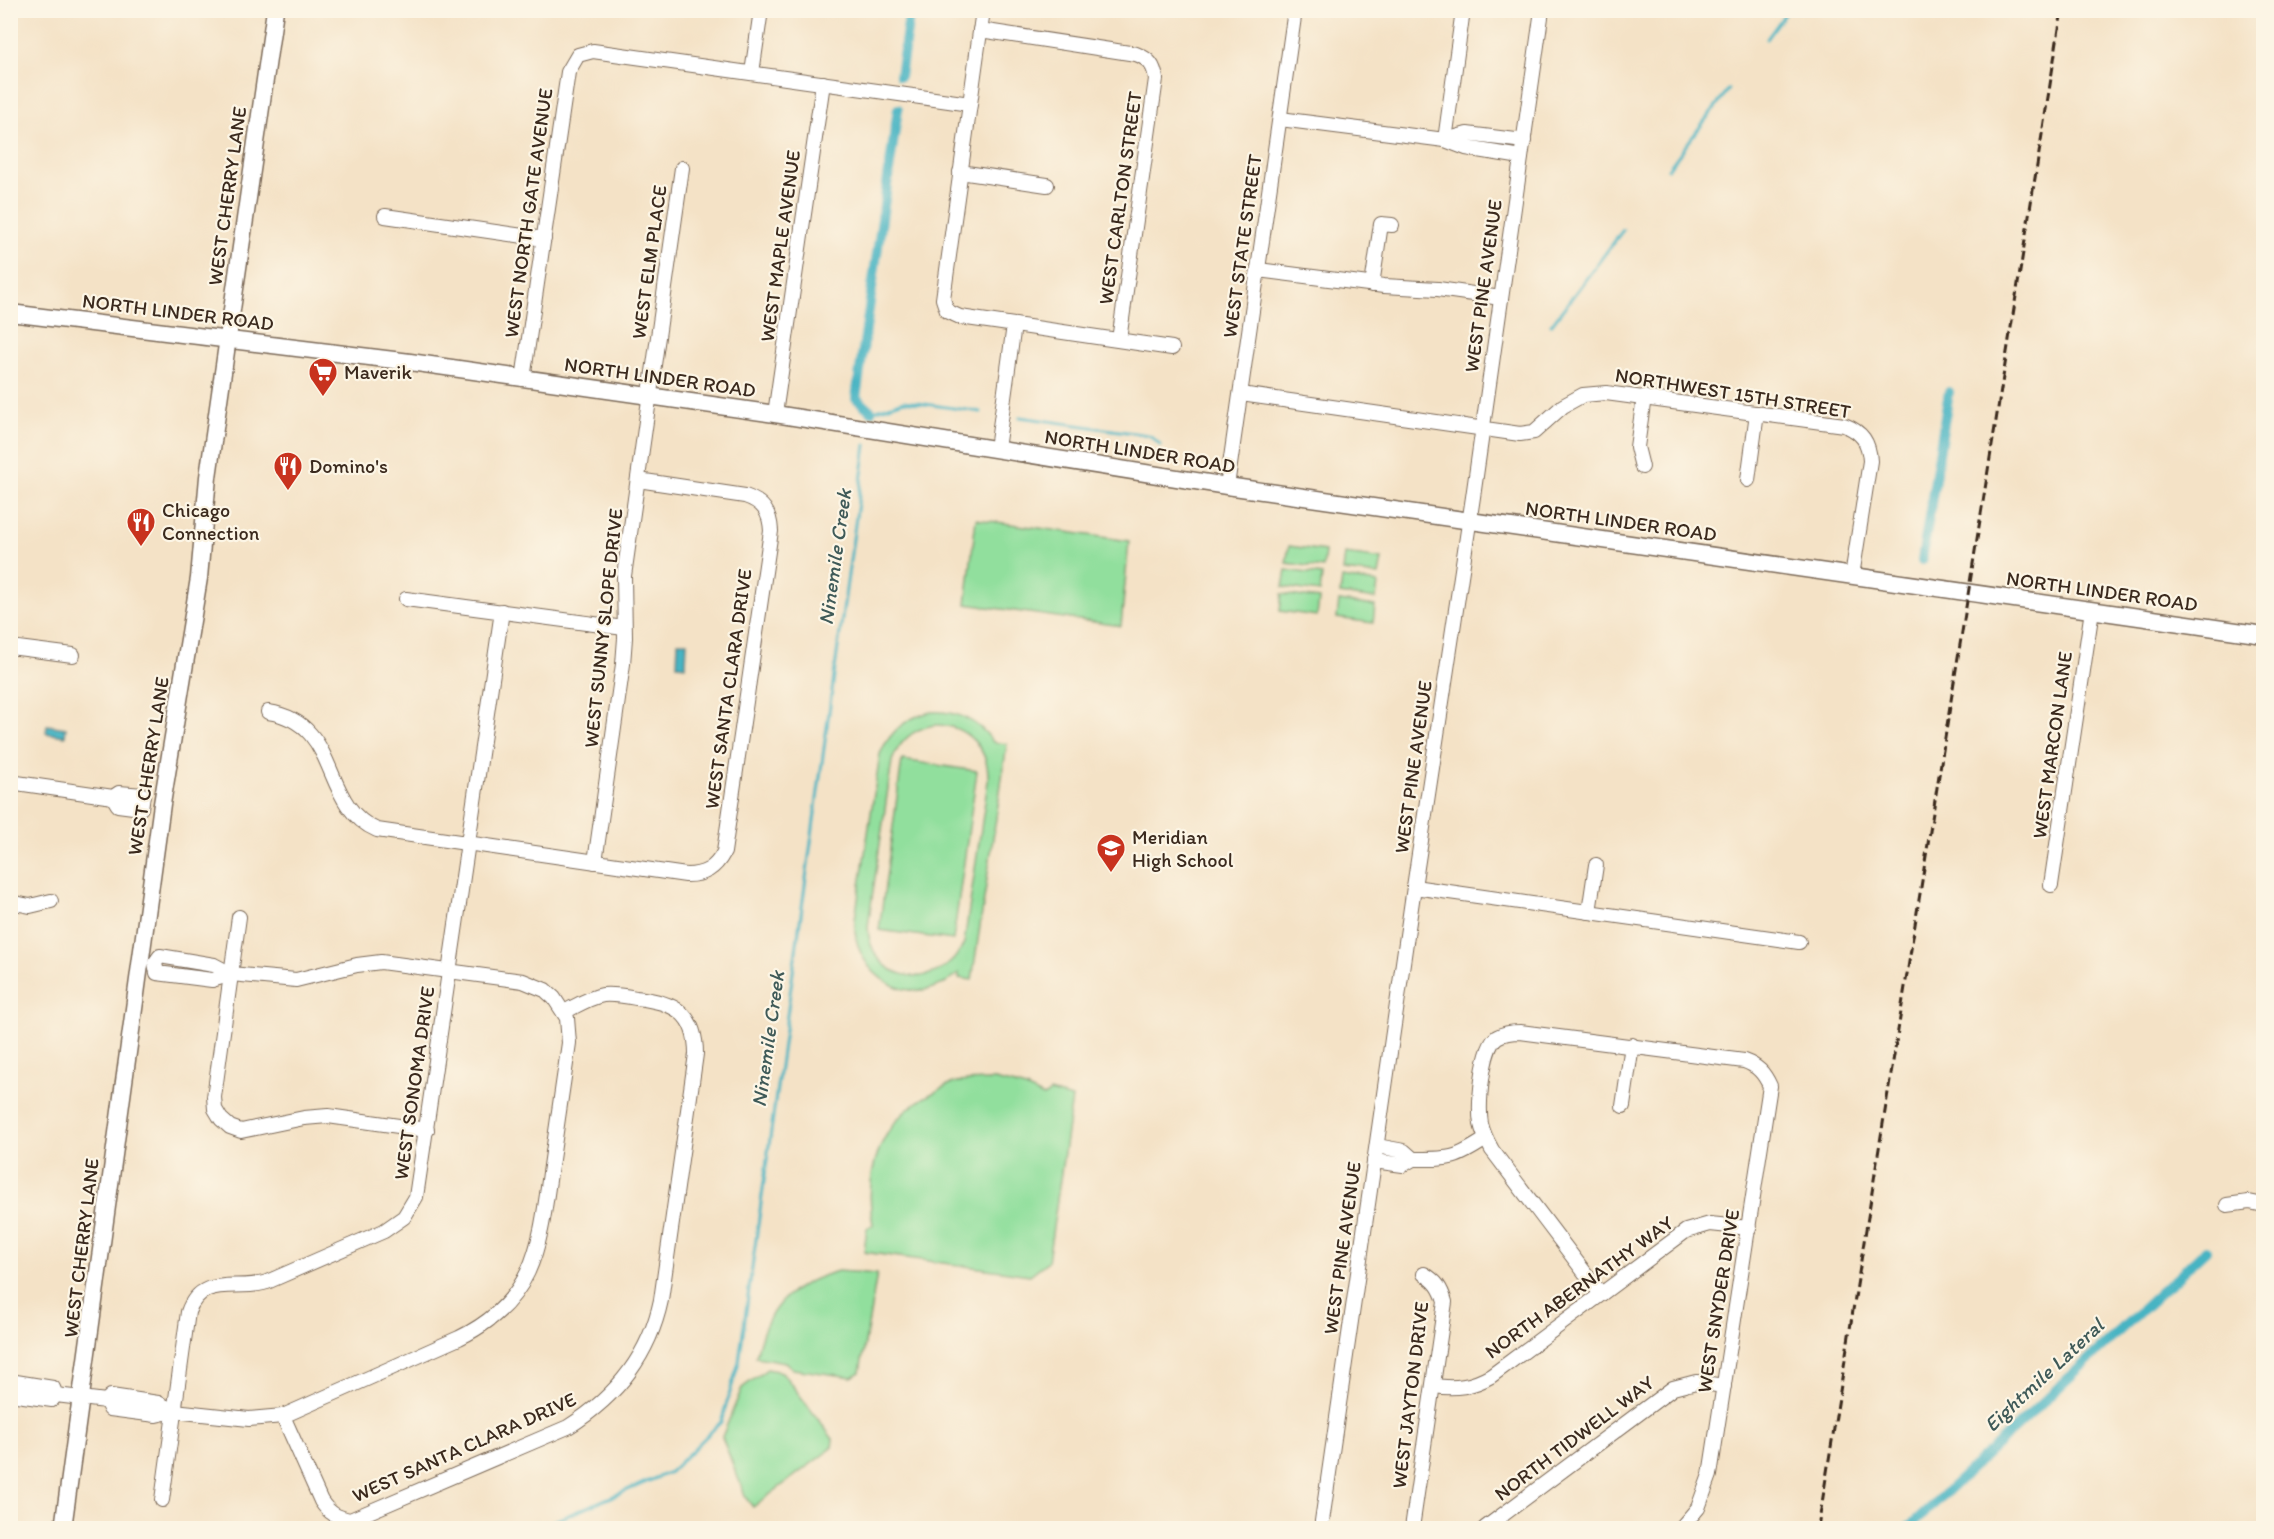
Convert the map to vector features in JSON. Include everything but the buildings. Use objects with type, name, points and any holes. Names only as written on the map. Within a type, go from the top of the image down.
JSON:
[{"type":"main road","name":"WEST CHERRY LANE","points":[[63,1528],[148,962],[162,804],[199,578],[208,477],[275,10]]},
{"type":"main road","name":"NORTH LINDER ROAD","points":[[10,313],[380,357],[650,398],[775,414],[1227,486],[2264,635]]},
{"type":"street","points":[[761,10],[752,73],[970,104]]},
{"type":"street","points":[[983,10],[942,299],[947,311],[960,317],[1172,348]]},
{"type":"street","name":"WEST STATE STREET","points":[[1227,486],[1295,10]]},
{"type":"street","points":[[1445,140],[1463,10]]},
{"type":"street","name":"WEST PINE AVENUE","points":[[1321,1528],[1542,10]]},
{"type":"street","name":"WEST CARLTON STREET","points":[[981,30],[1136,54],[1151,62],[1156,79],[1119,340]]},
{"type":"street","name":"WEST NORTH GATE AVENUE","points":[[523,379],[568,72],[578,55],[592,51],[752,73]]},
{"type":"street","name":"WEST MAPLE AVENUE","points":[[775,414],[823,83]]},
{"type":"street","points":[[1280,119],[1445,140],[1466,147],[1521,157]]},
{"type":"street","points":[[1445,140],[1467,134],[1524,141]]},
{"type":"street","name":"WEST ELM PLACE","points":[[650,398],[682,168]]},
{"type":"street","points":[[960,172],[1047,185]]},
{"type":"street","points":[[385,216],[544,239]]},
{"type":"street","points":[[1372,285],[1381,224],[1392,225]]},
{"type":"street","points":[[1258,270],[1372,285],[1437,289],[1501,298]]},
{"type":"street","points":[[997,449],[1014,325]]},
{"type":"street","name":"NORTHWEST 15TH STREET","points":[[1241,394],[1536,437],[1563,406],[1583,395],[1606,393],[1844,425],[1855,429],[1864,438],[1869,448],[1870,461],[1852,576]]},
{"type":"street","points":[[1642,467],[1637,447],[1644,397]]},
{"type":"street","name":"WEST SUNNY SLOPE DRIVE","points":[[595,862],[623,664],[624,576],[650,398]]},
{"type":"street","points":[[1748,480],[1757,413]]},
{"type":"street","name":"WEST SANTA CLARA DRIVE","points":[[595,862],[686,876],[709,871],[718,863],[724,852],[771,531],[770,519],[765,508],[756,500],[745,496],[638,480]]},
{"type":"street","points":[[406,599],[624,628]]},
{"type":"street","name":"WEST MARCON LANE","points":[[2051,885],[2092,610]]},
{"type":"street","name":"WEST SONOMA DRIVE","points":[[174,1410],[188,1312],[192,1301],[200,1292],[211,1286],[255,1286],[267,1282],[395,1225],[411,1208],[416,1197],[502,611]]},
{"type":"street","points":[[10,646],[73,655]]},
{"type":"street","points":[[268,712],[292,718],[302,724],[328,762],[348,809],[366,826],[376,831],[595,862]]},
{"type":"street","points":[[10,782],[113,797],[118,805],[141,808],[143,801],[162,804]]},
{"type":"street","points":[[1589,912],[1596,865]]},
{"type":"street","points":[[1414,887],[1799,942]]},
{"type":"street","points":[[10,902],[30,906],[51,901]]},
{"type":"street","points":[[239,916],[214,1097],[215,1109],[221,1119],[230,1127],[241,1131],[304,1118],[328,1116],[427,1130]]},
{"type":"street","points":[[11,1388],[16,1383],[53,1388],[56,1395],[106,1401],[111,1396],[158,1403],[174,1410],[249,1419],[261,1420],[283,1416],[470,1333],[500,1311],[523,1282],[534,1260],[541,1236],[569,1042],[569,1030],[564,1012],[554,998],[535,984],[381,962],[357,965],[296,980],[231,975],[214,965],[160,956],[148,962]]},
{"type":"street","name":"WEST SANTA CLARA DRIVE","points":[[283,1416],[321,1501],[328,1511],[338,1518],[350,1520],[568,1427],[589,1414],[626,1379],[650,1336],[661,1300],[696,1054],[696,1040],[687,1018],[668,1004],[611,994],[600,996],[564,1012]]},
{"type":"street","points":[[1601,1294],[1486,1139],[1480,1115],[1480,1103],[1486,1056],[1497,1038],[1509,1032],[1632,1046],[1623,1106]]},
{"type":"street","name":"WEST SNYDER DRIVE","points":[[1632,1046],[1744,1061],[1756,1065],[1765,1074],[1770,1086],[1707,1486],[1698,1508],[1682,1528]]},
{"type":"street","points":[[1374,1161],[1403,1165],[1413,1159],[1450,1159],[1461,1155],[1486,1139]]},
{"type":"street","points":[[1377,1146],[1404,1150],[1413,1159]]},
{"type":"street","points":[[2227,1205],[2249,1202],[2264,1204]]},
{"type":"street","name":"NORTH ABERNATHY WAY","points":[[1434,1386],[1457,1388],[1481,1382],[1686,1231],[1710,1224],[1749,1228]]},
{"type":"street","name":"WEST JAYTON DRIVE","points":[[1412,1528],[1445,1302],[1442,1290],[1434,1280],[1424,1274]]},
{"type":"street","name":"NORTH TIDWELL WAY","points":[[1485,1528],[1673,1388],[1696,1382],[1724,1386]]},
{"type":"street","points":[[162,1500],[174,1410]]},
{"type":"green space","points":[[976,519],[1129,541],[1121,626],[966,604]]},
{"type":"green space","points":[[1289,546],[1325,551],[1323,568],[1286,563]]},
{"type":"green space","points":[[1345,554],[1382,559],[1379,575],[1343,571]]},
{"type":"green space","points":[[1286,570],[1322,575],[1320,592],[1283,587]]},
{"type":"green space","points":[[1342,578],[1378,583],[1376,599],[1340,594]]},
{"type":"green space","points":[[1282,594],[1319,599],[1317,616],[1280,611]]},
{"type":"green space","points":[[1339,601],[1375,606],[1373,623],[1337,618]]},
{"type":"green space","points":[[940,712],[958,715],[981,728],[993,742],[1007,744],[972,980],[959,978],[959,973],[941,985],[923,990],[905,989],[889,983],[874,972],[863,958],[856,940],[855,919],[880,754],[889,738],[900,726],[922,714]],"holes":[[[934,725],[946,726],[966,734],[974,741],[988,769],[964,943],[953,960],[939,970],[924,976],[907,975],[892,970],[880,960],[871,945],[868,926],[892,761],[903,742],[913,733]]]},
{"type":"green space","points":[[902,760],[977,771],[953,940],[879,930]]},
{"type":"green space","points":[[995,1080],[1026,1088],[1044,1097],[1050,1092],[1072,1098],[1048,1261],[1030,1275],[864,1252],[867,1228],[873,1225],[871,1185],[874,1166],[880,1148],[900,1117],[915,1104],[945,1086],[964,1081]]},
{"type":"green space","points":[[838,1271],[877,1274],[860,1372],[852,1377],[793,1369],[785,1362],[756,1357],[766,1324],[782,1300],[806,1283]]},
{"type":"green space","points":[[767,1369],[782,1372],[833,1439],[832,1448],[753,1507],[746,1498],[722,1437],[742,1388]]},
{"type":"water","points":[[678,642],[687,642],[686,666],[677,665]]},
{"type":"water","points":[[47,725],[66,728],[65,736],[46,733]]},
{"type":"waterway","points":[[900,76],[910,10]]},
{"type":"waterway","name":"Ninemile Creek","points":[[1767,39],[1788,10]]},
{"type":"waterway","name":"Ninemile Creek","points":[[1668,169],[1729,89]]},
{"type":"waterway","points":[[871,411],[856,398],[898,109]]},
{"type":"waterway","name":"Ninemile Creek","points":[[1551,325],[1623,230]]},
{"type":"waterway","points":[[1922,560],[1949,392]]},
{"type":"waterway","name":"Ninemile Creek","points":[[871,412],[904,401],[981,412]]},
{"type":"waterway","name":"Ninemile Creek","points":[[1020,417],[1148,435],[1160,445]]},
{"type":"waterway","name":"Ninemile Creek","points":[[538,1528],[670,1472],[721,1422],[739,1362],[866,445]]},
{"type":"waterway","name":"Eightmile Lateral","points":[[1908,1528],[2206,1250]]},
{"type":"railway","points":[[1818,1528],[2062,10]]},
{"type":"place","name":"Maverik","points":[[323,398]]},
{"type":"place","name":"Domino's","points":[[288,492]]},
{"type":"place","name":"Chicago Connection","points":[[141,548]]},
{"type":"place","name":"Meridian High School","points":[[1111,874]]}]
